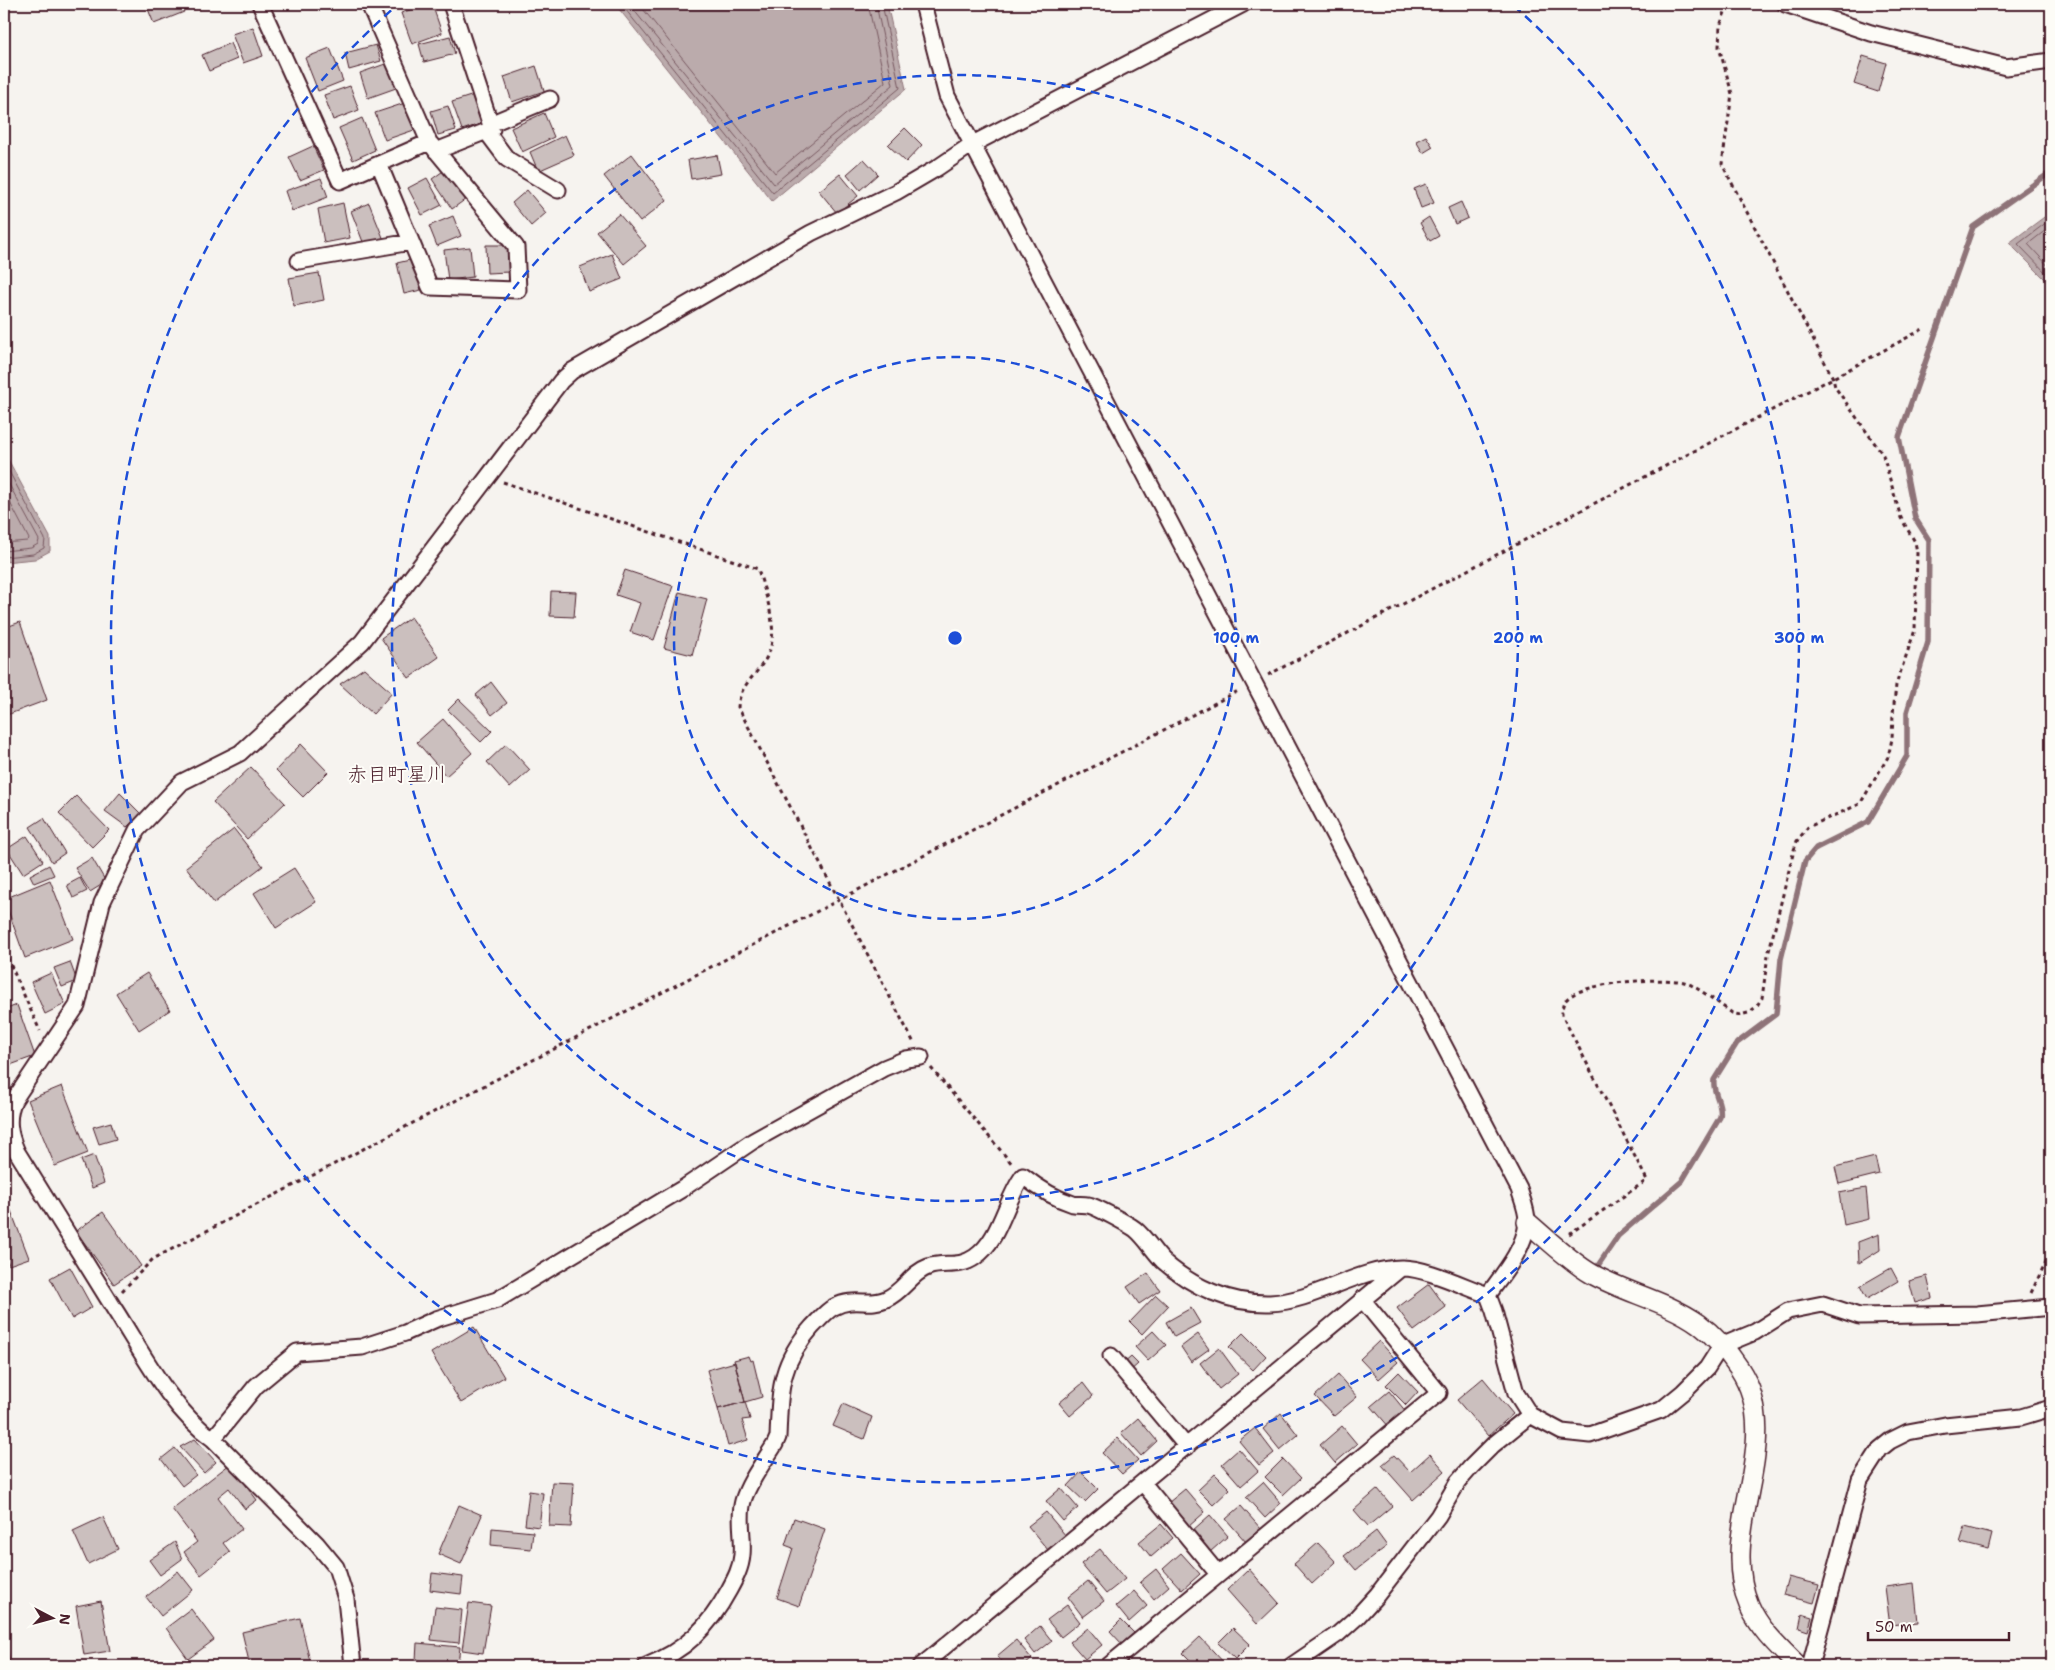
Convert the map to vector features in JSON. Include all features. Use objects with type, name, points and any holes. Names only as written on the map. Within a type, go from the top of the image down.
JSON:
[{"type":"street","points":[[260,4],[340,181],[380,164],[488,127],[550,99]]},
{"type":"street","points":[[451,4],[488,127],[507,159],[558,190]]},
{"type":"street","points":[[924,4],[946,96],[1519,1189],[1527,1222],[1520,1246],[1488,1295]]},
{"type":"street","points":[[353,1666],[346,1599],[336,1568],[317,1544],[214,1439],[201,1430],[173,1399],[73,1244],[11,1139],[8,1121],[10,1109],[14,1100],[77,1006],[102,903],[137,830],[182,782],[240,753],[362,642],[489,478],[561,381],[572,370],[811,233],[896,192],[971,145],[1243,4]]},
{"type":"street","points":[[1785,4],[1871,33],[2006,67],[2051,62]]},
{"type":"street","points":[[374,5],[433,146],[516,247],[518,290],[430,287],[380,164]]},
{"type":"street","points":[[299,261],[411,242]]},
{"type":"street","points":[[214,1439],[256,1386],[297,1352],[362,1347],[405,1333],[436,1319],[497,1300],[682,1189],[753,1141],[884,1068],[906,1059],[921,1057]]},
{"type":"street","points":[[646,1666],[681,1647],[710,1622],[738,1574],[742,1555],[740,1520],[744,1499],[778,1437],[780,1386],[790,1358],[804,1337],[825,1313],[834,1307],[853,1300],[880,1302],[897,1293],[927,1267],[958,1265],[976,1257],[992,1240],[1013,1190],[1023,1176],[1052,1196],[1075,1205],[1089,1205],[1135,1230],[1162,1260],[1178,1273],[1200,1287],[1238,1301],[1269,1303],[1291,1300],[1384,1269],[1402,1268],[1415,1269],[1488,1295],[1516,1393],[1530,1415],[1562,1432],[1590,1435],[1661,1410],[1683,1392],[1706,1368],[1721,1346],[1755,1332],[1788,1311],[1823,1304],[1859,1316],[1977,1314],[2024,1308],[2051,1307]]},
{"type":"street","points":[[1527,1222],[1590,1273],[1673,1310],[1699,1324],[1740,1369],[1750,1390],[1755,1408],[1757,1436],[1755,1461],[1742,1525],[1739,1555],[1741,1581],[1748,1605],[1760,1627],[1798,1666]]},
{"type":"street","points":[[921,1666],[1402,1268]]},
{"type":"street","points":[[1108,1666],[1439,1393],[1362,1300]]},
{"type":"street","points":[[1111,1356],[1187,1447]]},
{"type":"street","points":[[1810,1666],[1860,1480],[1880,1449],[1890,1441],[1908,1432],[1945,1425],[2021,1417],[2051,1408]]},
{"type":"street","points":[[1291,1666],[1338,1634],[1357,1617],[1377,1595],[1438,1516],[1458,1482],[1493,1445],[1530,1415]]},
{"type":"street","points":[[1143,1483],[1218,1574]]},
{"type":"path","points":[[1554,1244],[1647,1180],[1562,1015],[1566,999],[1579,992],[1630,980],[1684,982],[1732,1013],[1748,1012],[1756,1007],[1762,998],[1765,988],[1768,955],[1797,842],[1808,827],[1860,804],[1891,749],[1896,685],[1915,630],[1917,552],[1910,532],[1901,518],[1883,455],[1835,387],[1833,378],[1722,164],[1732,94],[1719,47],[1720,26],[1728,4]]},
{"type":"path","points":[[111,1302],[153,1259],[840,900],[1924,329]]},
{"type":"path","points":[[489,478],[758,569],[769,610],[772,630],[771,648],[766,660],[739,695],[738,707],[921,1057],[1023,1176]]},
{"type":"path","points":[[4,950],[48,1049]]},
{"type":"path","points":[[2024,1308],[2051,1251]]},
{"type":"water","points":[[615,4],[887,4],[906,89],[772,201]]},
{"type":"water","points":[[2051,212],[2051,285],[2009,243]]},
{"type":"water","points":[[4,452],[50,537],[50,551],[35,559],[4,562]]},
{"type":"building","points":[[146,4],[181,4],[184,12],[154,24]]},
{"type":"building","points":[[432,4],[442,33],[412,44],[401,13]]},
{"type":"building","points":[[253,27],[263,56],[243,63],[232,34]]},
{"type":"building","points":[[450,36],[455,54],[424,62],[419,44]]},
{"type":"building","points":[[230,43],[237,59],[209,71],[202,55]]},
{"type":"building","points":[[376,45],[381,61],[349,70],[345,53]]},
{"type":"building","points":[[330,48],[343,81],[318,91],[305,58]]},
{"type":"building","points":[[1863,56],[1886,63],[1878,92],[1854,84]]},
{"type":"building","points":[[388,63],[396,88],[368,98],[360,73]]},
{"type":"building","points":[[536,66],[544,91],[512,102],[504,77]]},
{"type":"building","points":[[350,86],[359,110],[333,120],[324,95]]},
{"type":"building","points":[[477,94],[486,122],[462,130],[452,102]]},
{"type":"building","points":[[408,102],[417,129],[385,140],[375,113]]},
{"type":"building","points":[[448,106],[456,130],[438,135],[431,111]]},
{"type":"building","points":[[544,113],[554,137],[522,152],[511,128]]},
{"type":"building","points":[[362,118],[375,150],[353,160],[339,128]]},
{"type":"building","points":[[905,128],[922,145],[906,162],[888,145]]},
{"type":"building","points":[[565,135],[574,155],[538,171],[530,152]]},
{"type":"building","points":[[1426,136],[1433,147],[1423,153],[1416,141]]},
{"type":"building","points":[[313,146],[324,170],[300,180],[289,157]]},
{"type":"building","points":[[632,154],[667,200],[640,222],[604,176]]},
{"type":"building","points":[[717,155],[721,174],[691,179],[688,160]]},
{"type":"building","points":[[864,159],[878,174],[860,190],[847,174]]},
{"type":"building","points":[[446,169],[466,199],[452,209],[432,179]]},
{"type":"building","points":[[840,174],[858,196],[837,213],[819,191]]},
{"type":"building","points":[[321,178],[328,197],[292,211],[285,191]]},
{"type":"building","points":[[427,178],[442,205],[422,215],[408,188]]},
{"type":"building","points":[[1426,184],[1434,203],[1421,208],[1414,189]]},
{"type":"building","points":[[527,190],[546,213],[531,226],[512,203]]},
{"type":"building","points":[[1461,202],[1468,218],[1455,224],[1448,208]]},
{"type":"building","points":[[343,203],[350,238],[324,243],[318,209]]},
{"type":"building","points":[[369,203],[384,240],[365,247],[351,211]]},
{"type":"building","points":[[619,214],[646,246],[624,264],[597,232]]},
{"type":"building","points":[[453,216],[461,236],[437,246],[429,226]]},
{"type":"building","points":[[1429,217],[1439,236],[1430,241],[1420,223]]},
{"type":"building","points":[[486,245],[509,245],[509,272],[487,273]]},
{"type":"building","points":[[470,247],[473,277],[448,280],[444,250]]},
{"type":"building","points":[[612,254],[622,279],[589,292],[580,267]]},
{"type":"building","points":[[414,259],[421,290],[404,294],[397,263]]},
{"type":"building","points":[[319,273],[324,300],[294,306],[289,278]]},
{"type":"building","points":[[625,570],[673,586],[654,640],[630,632],[640,603],[616,595]]},
{"type":"building","points":[[551,591],[576,592],[574,617],[550,616]]},
{"type":"building","points":[[679,592],[707,599],[692,655],[664,648]]},
{"type":"building","points":[[411,617],[439,657],[409,678],[381,638]]},
{"type":"building","points":[[20,622],[47,700],[4,716],[4,628]]},
{"type":"building","points":[[364,668],[392,693],[373,714],[340,684]]},
{"type":"building","points":[[491,682],[507,703],[492,715],[476,695]]},
{"type":"building","points":[[459,699],[492,731],[481,742],[448,710]]},
{"type":"building","points":[[443,719],[472,753],[446,776],[417,742]]},
{"type":"building","points":[[301,744],[328,772],[303,797],[276,770]]},
{"type":"building","points":[[506,744],[530,770],[510,788],[487,762]]},
{"type":"building","points":[[251,767],[285,803],[247,839],[213,802]]},
{"type":"building","points":[[120,793],[141,814],[127,827],[105,811]]},
{"type":"building","points":[[76,796],[109,830],[92,847],[59,813]]},
{"type":"building","points":[[44,818],[65,853],[52,862],[30,827]]},
{"type":"building","points":[[234,829],[263,866],[214,903],[186,867]]},
{"type":"building","points":[[27,836],[43,861],[23,874],[7,849]]},
{"type":"building","points":[[92,858],[106,882],[90,892],[75,868]]},
{"type":"building","points":[[49,865],[54,875],[34,883],[30,875]]},
{"type":"building","points":[[294,868],[316,902],[276,928],[254,893]]},
{"type":"building","points":[[80,878],[87,891],[73,898],[67,885]]},
{"type":"building","points":[[50,880],[73,939],[25,958],[4,899]]},
{"type":"building","points":[[70,962],[77,981],[62,987],[54,968]]},
{"type":"building","points":[[51,973],[65,1004],[45,1014],[31,982]]},
{"type":"building","points":[[147,973],[170,1010],[139,1030],[116,993]]},
{"type":"building","points":[[17,1005],[35,1056],[5,1067],[4,1010]]},
{"type":"building","points":[[62,1086],[88,1153],[55,1166],[28,1100]]},
{"type":"building","points":[[111,1122],[116,1139],[99,1144],[93,1127]]},
{"type":"building","points":[[94,1155],[104,1183],[92,1188],[81,1160]]},
{"type":"building","points":[[1875,1157],[1879,1174],[1839,1184],[1835,1167]]},
{"type":"building","points":[[1866,1188],[1869,1219],[1844,1225],[1839,1193]]},
{"type":"building","points":[[8,1203],[29,1258],[9,1265],[4,1251],[4,1204]]},
{"type":"building","points":[[103,1212],[141,1266],[114,1284],[76,1231]]},
{"type":"building","points":[[1879,1234],[1880,1250],[1859,1263],[1858,1242]]},
{"type":"building","points":[[70,1267],[92,1307],[72,1319],[50,1278]]},
{"type":"building","points":[[1891,1268],[1898,1281],[1867,1299],[1860,1286]]},
{"type":"building","points":[[1148,1273],[1160,1290],[1139,1304],[1127,1287]]},
{"type":"building","points":[[1927,1276],[1932,1298],[1915,1303],[1909,1281]]},
{"type":"building","points":[[1429,1284],[1446,1307],[1414,1331],[1397,1308]]},
{"type":"building","points":[[1156,1295],[1168,1306],[1142,1334],[1130,1322]]},
{"type":"building","points":[[1191,1308],[1200,1323],[1174,1337],[1166,1322]]},
{"type":"building","points":[[474,1327],[504,1377],[461,1403],[431,1353]]},
{"type":"building","points":[[1153,1331],[1166,1345],[1148,1361],[1135,1347]]},
{"type":"building","points":[[1243,1333],[1266,1356],[1253,1370],[1229,1347]]},
{"type":"building","points":[[1198,1334],[1209,1349],[1191,1362],[1181,1347]]},
{"type":"building","points":[[1379,1341],[1398,1362],[1379,1379],[1360,1359]]},
{"type":"building","points":[[1219,1348],[1238,1374],[1219,1389],[1200,1363]]},
{"type":"building","points":[[749,1356],[751,1361],[753,1360],[762,1397],[745,1402],[734,1360]]},
{"type":"building","points":[[1131,1357],[1138,1364],[1129,1372],[1122,1365]]},
{"type":"building","points":[[735,1362],[745,1402],[718,1409],[707,1370]]},
{"type":"building","points":[[1399,1372],[1418,1392],[1406,1405],[1386,1385]]},
{"type":"building","points":[[1338,1375],[1357,1397],[1334,1416],[1315,1396]]},
{"type":"building","points":[[1483,1378],[1513,1414],[1488,1436],[1457,1400]]},
{"type":"building","points":[[1083,1383],[1093,1396],[1070,1416],[1059,1403]]},
{"type":"building","points":[[1389,1391],[1407,1413],[1390,1428],[1371,1406]]},
{"type":"building","points":[[745,1402],[750,1419],[742,1420],[748,1440],[728,1446],[718,1409]]},
{"type":"building","points":[[843,1404],[872,1417],[864,1439],[833,1426]]},
{"type":"building","points":[[1281,1413],[1298,1435],[1280,1450],[1263,1429]]},
{"type":"building","points":[[1138,1418],[1157,1441],[1141,1456],[1121,1433]]},
{"type":"building","points":[[1342,1426],[1357,1444],[1335,1463],[1320,1445]]},
{"type":"building","points":[[1255,1428],[1274,1453],[1259,1465],[1239,1441]]},
{"type":"building","points":[[1118,1438],[1138,1460],[1122,1474],[1102,1453]]},
{"type":"building","points":[[195,1439],[216,1462],[204,1473],[180,1447]]},
{"type":"building","points":[[175,1448],[196,1475],[182,1486],[161,1459]]},
{"type":"building","points":[[1239,1449],[1258,1471],[1241,1486],[1222,1464]]},
{"type":"building","points":[[1430,1454],[1445,1471],[1413,1500],[1382,1465],[1394,1455],[1410,1472]]},
{"type":"building","points":[[1283,1459],[1301,1478],[1283,1495],[1265,1477]]},
{"type":"building","points":[[230,1464],[257,1500],[245,1509],[229,1488],[218,1497],[242,1529],[223,1543],[230,1552],[201,1575],[184,1552],[197,1542],[172,1509]]},
{"type":"building","points":[[1081,1472],[1098,1489],[1085,1502],[1068,1486]]},
{"type":"building","points":[[1215,1474],[1230,1489],[1213,1505],[1198,1490]]},
{"type":"building","points":[[552,1482],[574,1483],[571,1527],[549,1526]]},
{"type":"building","points":[[1263,1482],[1281,1503],[1265,1518],[1246,1497]]},
{"type":"building","points":[[1061,1488],[1078,1508],[1063,1521],[1046,1501]]},
{"type":"building","points":[[1185,1489],[1205,1512],[1188,1527],[1168,1503]]},
{"type":"building","points":[[1378,1489],[1392,1506],[1368,1526],[1354,1510]]},
{"type":"building","points":[[529,1491],[543,1493],[539,1527],[525,1525]]},
{"type":"building","points":[[459,1505],[482,1515],[461,1564],[438,1554]]},
{"type":"building","points":[[1241,1506],[1261,1529],[1246,1542],[1226,1519]]},
{"type":"building","points":[[1046,1512],[1066,1536],[1048,1550],[1028,1526]]},
{"type":"building","points":[[1210,1515],[1228,1536],[1210,1552],[1192,1531]]},
{"type":"building","points":[[103,1517],[118,1549],[88,1564],[73,1531]]},
{"type":"building","points":[[794,1518],[825,1529],[799,1606],[777,1598],[793,1548],[785,1545]]},
{"type":"building","points":[[1161,1524],[1173,1538],[1151,1557],[1139,1542]]},
{"type":"building","points":[[1965,1527],[1992,1534],[1988,1550],[1960,1543]]},
{"type":"building","points":[[492,1528],[533,1532],[531,1549],[491,1545]]},
{"type":"building","points":[[1376,1531],[1387,1546],[1356,1570],[1344,1556]]},
{"type":"building","points":[[175,1542],[182,1559],[160,1575],[149,1560]]},
{"type":"building","points":[[1318,1543],[1336,1562],[1312,1584],[1294,1564]]},
{"type":"building","points":[[1100,1549],[1125,1579],[1106,1594],[1081,1564]]},
{"type":"building","points":[[1181,1553],[1200,1574],[1182,1590],[1163,1569]]},
{"type":"building","points":[[1156,1569],[1169,1586],[1154,1599],[1140,1582]]},
{"type":"building","points":[[1249,1569],[1279,1603],[1257,1624],[1227,1590]]},
{"type":"building","points":[[178,1571],[193,1590],[161,1616],[146,1597]]},
{"type":"building","points":[[432,1573],[463,1577],[461,1594],[430,1590]]},
{"type":"building","points":[[1788,1577],[1819,1585],[1814,1603],[1783,1595]]},
{"type":"building","points":[[1088,1581],[1104,1601],[1083,1617],[1068,1597]]},
{"type":"building","points":[[1914,1583],[1918,1622],[1890,1625],[1885,1587]]},
{"type":"building","points":[[1134,1591],[1147,1606],[1129,1622],[1116,1606]]},
{"type":"building","points":[[101,1601],[110,1651],[84,1655],[76,1606]]},
{"type":"building","points":[[469,1603],[491,1606],[483,1653],[462,1650]]},
{"type":"building","points":[[1067,1605],[1080,1622],[1061,1637],[1047,1620]]},
{"type":"building","points":[[435,1607],[462,1610],[459,1643],[431,1640]]},
{"type":"building","points":[[191,1609],[214,1640],[188,1659],[166,1628]]},
{"type":"building","points":[[1802,1614],[1812,1617],[1808,1631],[1799,1628]]},
{"type":"building","points":[[300,1618],[311,1666],[250,1666],[242,1632]]},
{"type":"building","points":[[1121,1620],[1134,1633],[1122,1644],[1110,1631]]},
{"type":"building","points":[[1040,1626],[1052,1641],[1035,1654],[1024,1640]]},
{"type":"building","points":[[1088,1628],[1102,1645],[1085,1659],[1070,1642]]},
{"type":"building","points":[[1233,1628],[1250,1644],[1235,1659],[1218,1643]]},
{"type":"building","points":[[1200,1637],[1227,1666],[1196,1666],[1183,1653]]},
{"type":"building","points":[[1016,1640],[1032,1659],[1024,1666],[1006,1666],[997,1656]]},
{"type":"building","points":[[5,1641],[11,1666],[4,1666]]},
{"type":"building","points":[[417,1643],[460,1647],[458,1664],[416,1660]]},
{"type":"waterway","points":[[1599,1264],[1618,1236],[1682,1181],[1720,1117],[1721,1112],[1714,1080],[1737,1043],[1776,1014],[1781,959],[1805,861],[1816,848],[1868,822],[1907,756],[1907,712],[1928,642],[1929,540],[1915,518],[1899,437],[1973,227],[2051,172]]},
{"type":"district","name":"赤目町星川","points":[[397,774]]}]
